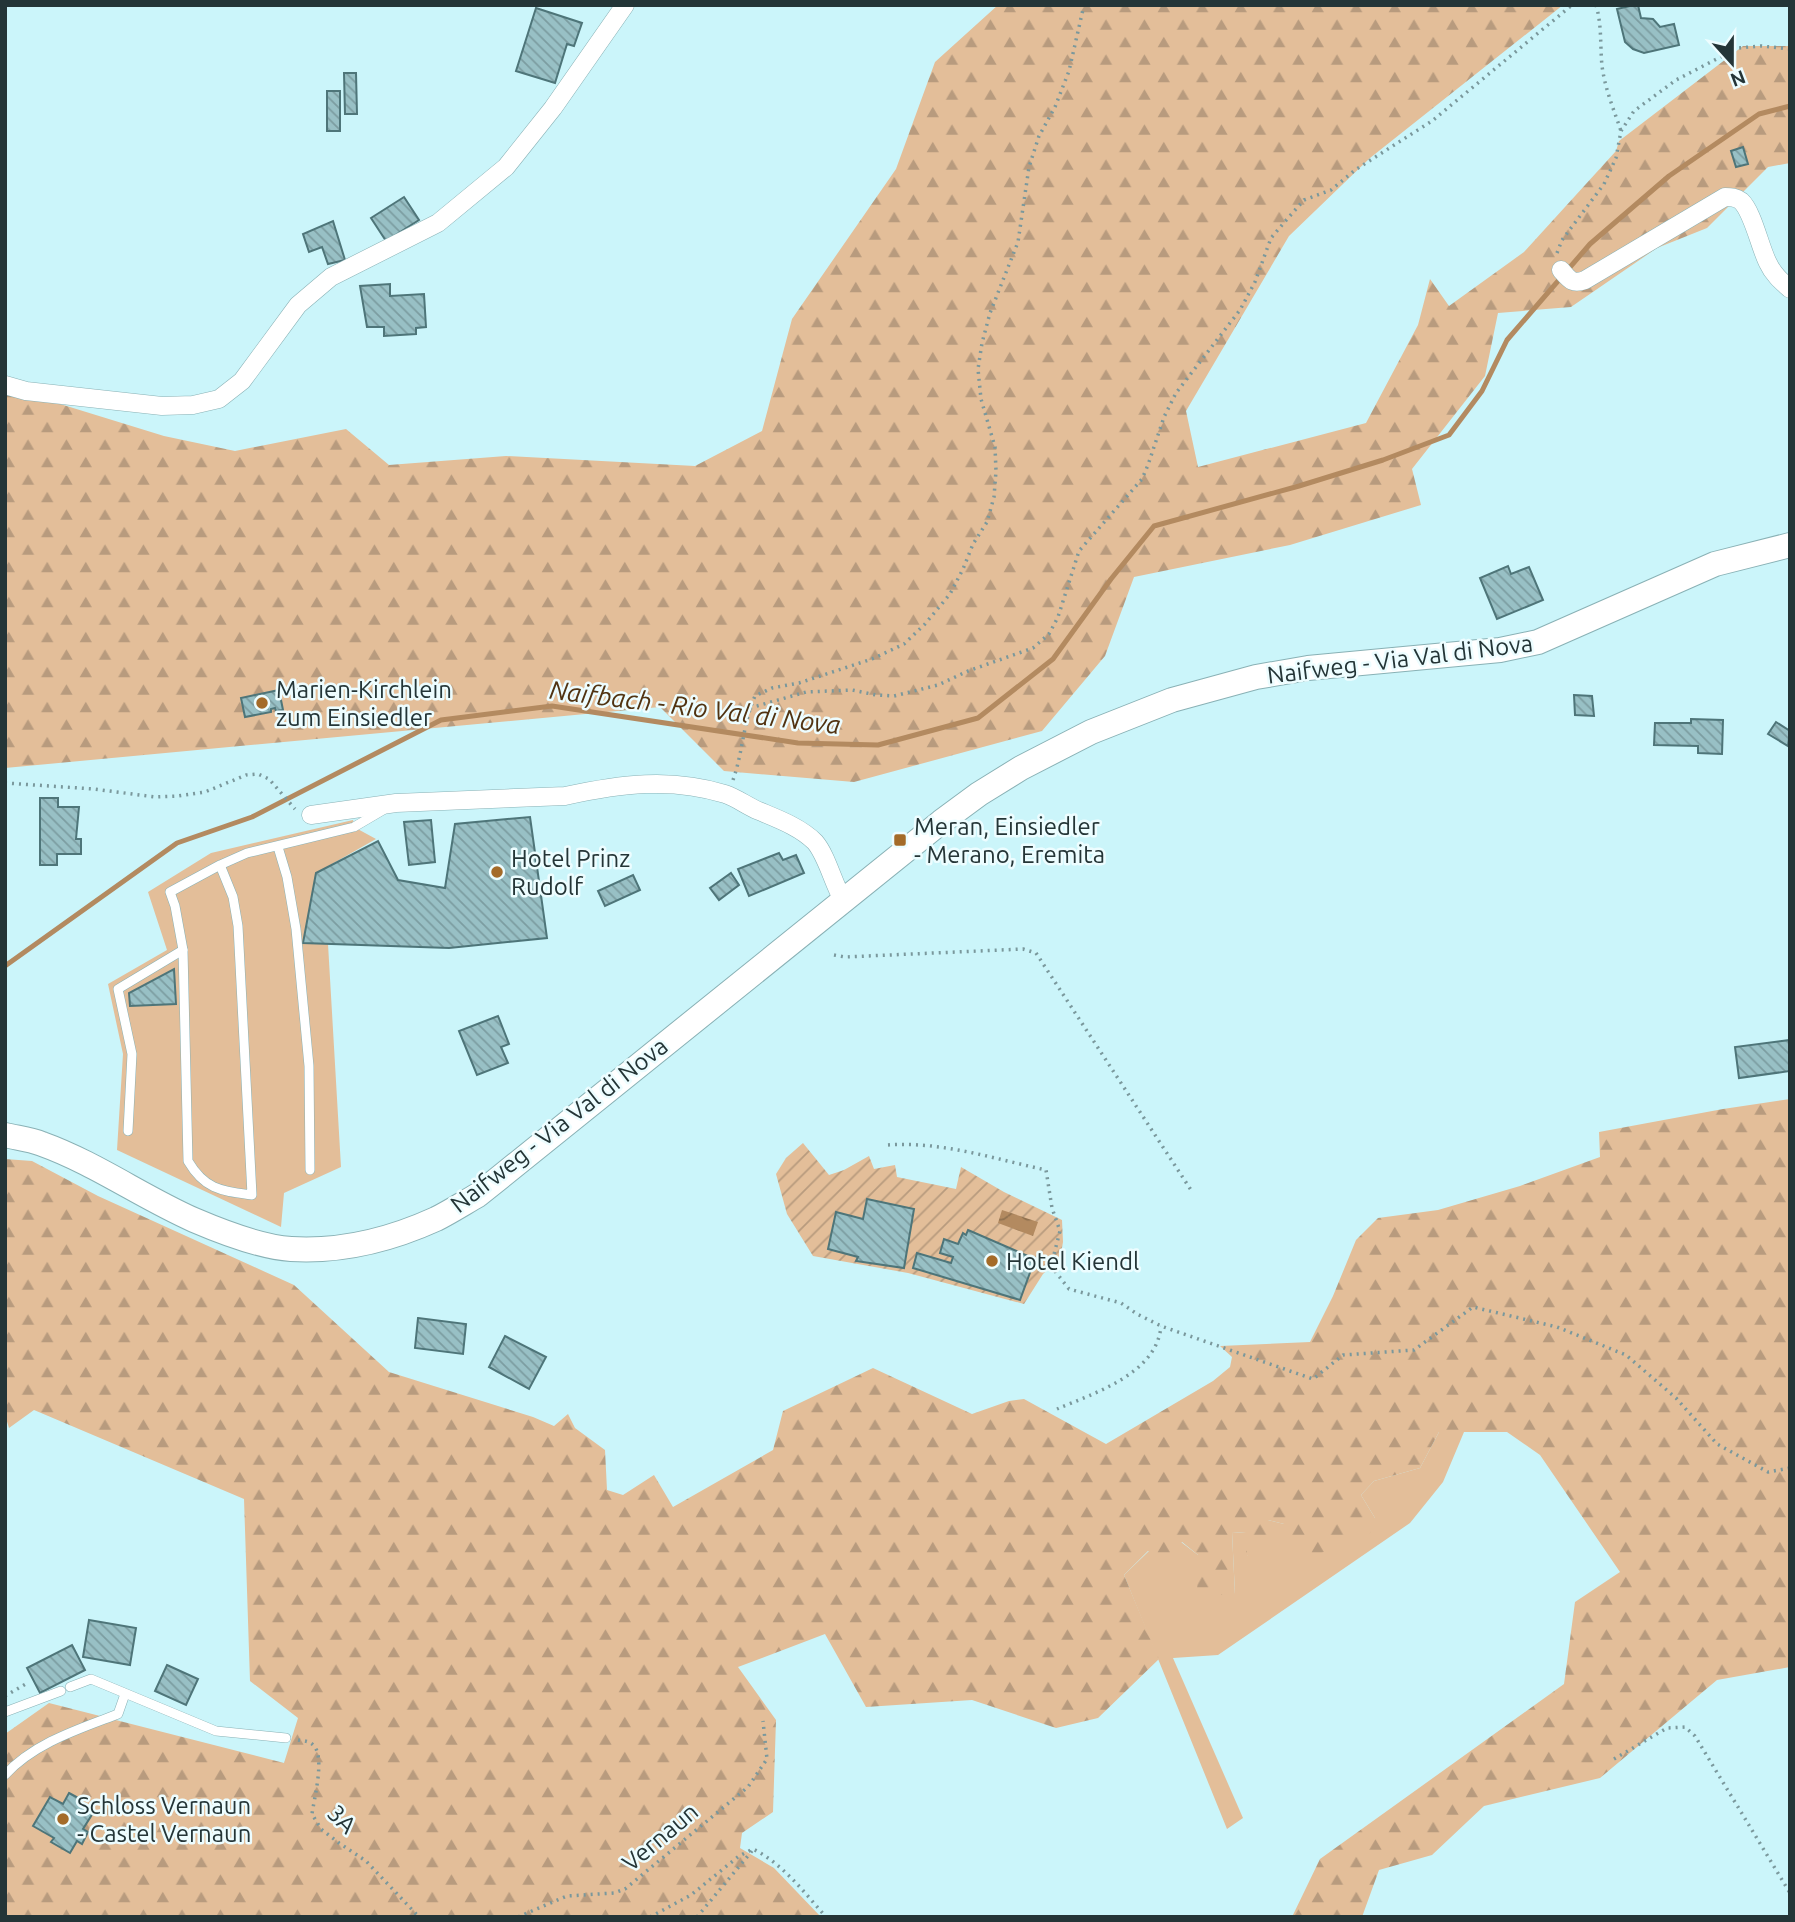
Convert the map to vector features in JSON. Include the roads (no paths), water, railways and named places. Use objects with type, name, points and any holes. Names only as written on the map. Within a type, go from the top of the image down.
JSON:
[{"type":"main road","name":"Naifweg - Via Val di Nova","points":[[5,1135],[41,1143],[194,1219],[262,1243],[290,1249],[324,1248],[394,1236],[438,1218],[478,1195],[941,822],[1021,768],[1091,732],[1172,700],[1256,677],[1307,668],[1500,650],[1538,642],[1715,564],[1790,545]]},
{"type":"street","points":[[5,385],[26,391],[162,406],[193,405],[219,399],[242,382],[298,304],[331,277],[438,223],[506,167],[553,108],[625,5]]},
{"type":"street","points":[[1565,275],[1578,283],[1585,280],[1725,197],[1743,202],[1768,263],[1776,276],[1790,289]]},
{"type":"street","points":[[303,812],[396,803],[565,796],[650,783],[687,785],[728,795],[806,834],[817,844],[843,900]]},
{"type":"lane","points":[[220,865],[233,897],[239,926],[252,1195],[219,1191],[195,1173],[188,1161],[183,950],[178,916],[170,892],[220,865],[247,853],[354,827],[396,803]]},
{"type":"lane","points":[[278,847],[287,877],[296,929],[309,1066],[310,1170]]},
{"type":"lane","points":[[128,1131],[132,1054],[118,989],[183,950]]},
{"type":"lane","points":[[5,1712],[91,1679],[216,1731],[285,1738]]},
{"type":"lane","points":[[5,1775],[13,1766],[56,1738],[118,1714],[125,1694]]},
{"type":"water","points":[[1002,1210],[1038,1222],[1033,1236],[998,1223]]},
{"type":"waterway","name":"Naifbach - Rio Val di Nova","points":[[5,966],[177,843],[252,817],[441,720],[552,706],[798,743],[878,745],[978,718],[1053,659],[1111,579],[1154,526],[1299,486],[1383,460],[1449,435],[1482,391],[1507,340],[1590,244],[1669,176],[1759,114],[1790,106]]},
{"type":"place","name":"Marien-Kirchlein zum Einsiedler","points":[[262,703]]},
{"type":"place","name":"Meran, Einsiedler - Merano, Eremita","points":[[900,840]]},
{"type":"place","name":"Hotel Prinz Rudolf","points":[[497,872]]},
{"type":"place","name":"Hotel Kiendl","points":[[992,1261]]},
{"type":"place","name":"Schloss Vernaun - Castel Vernaun","points":[[63,1819]]}]
